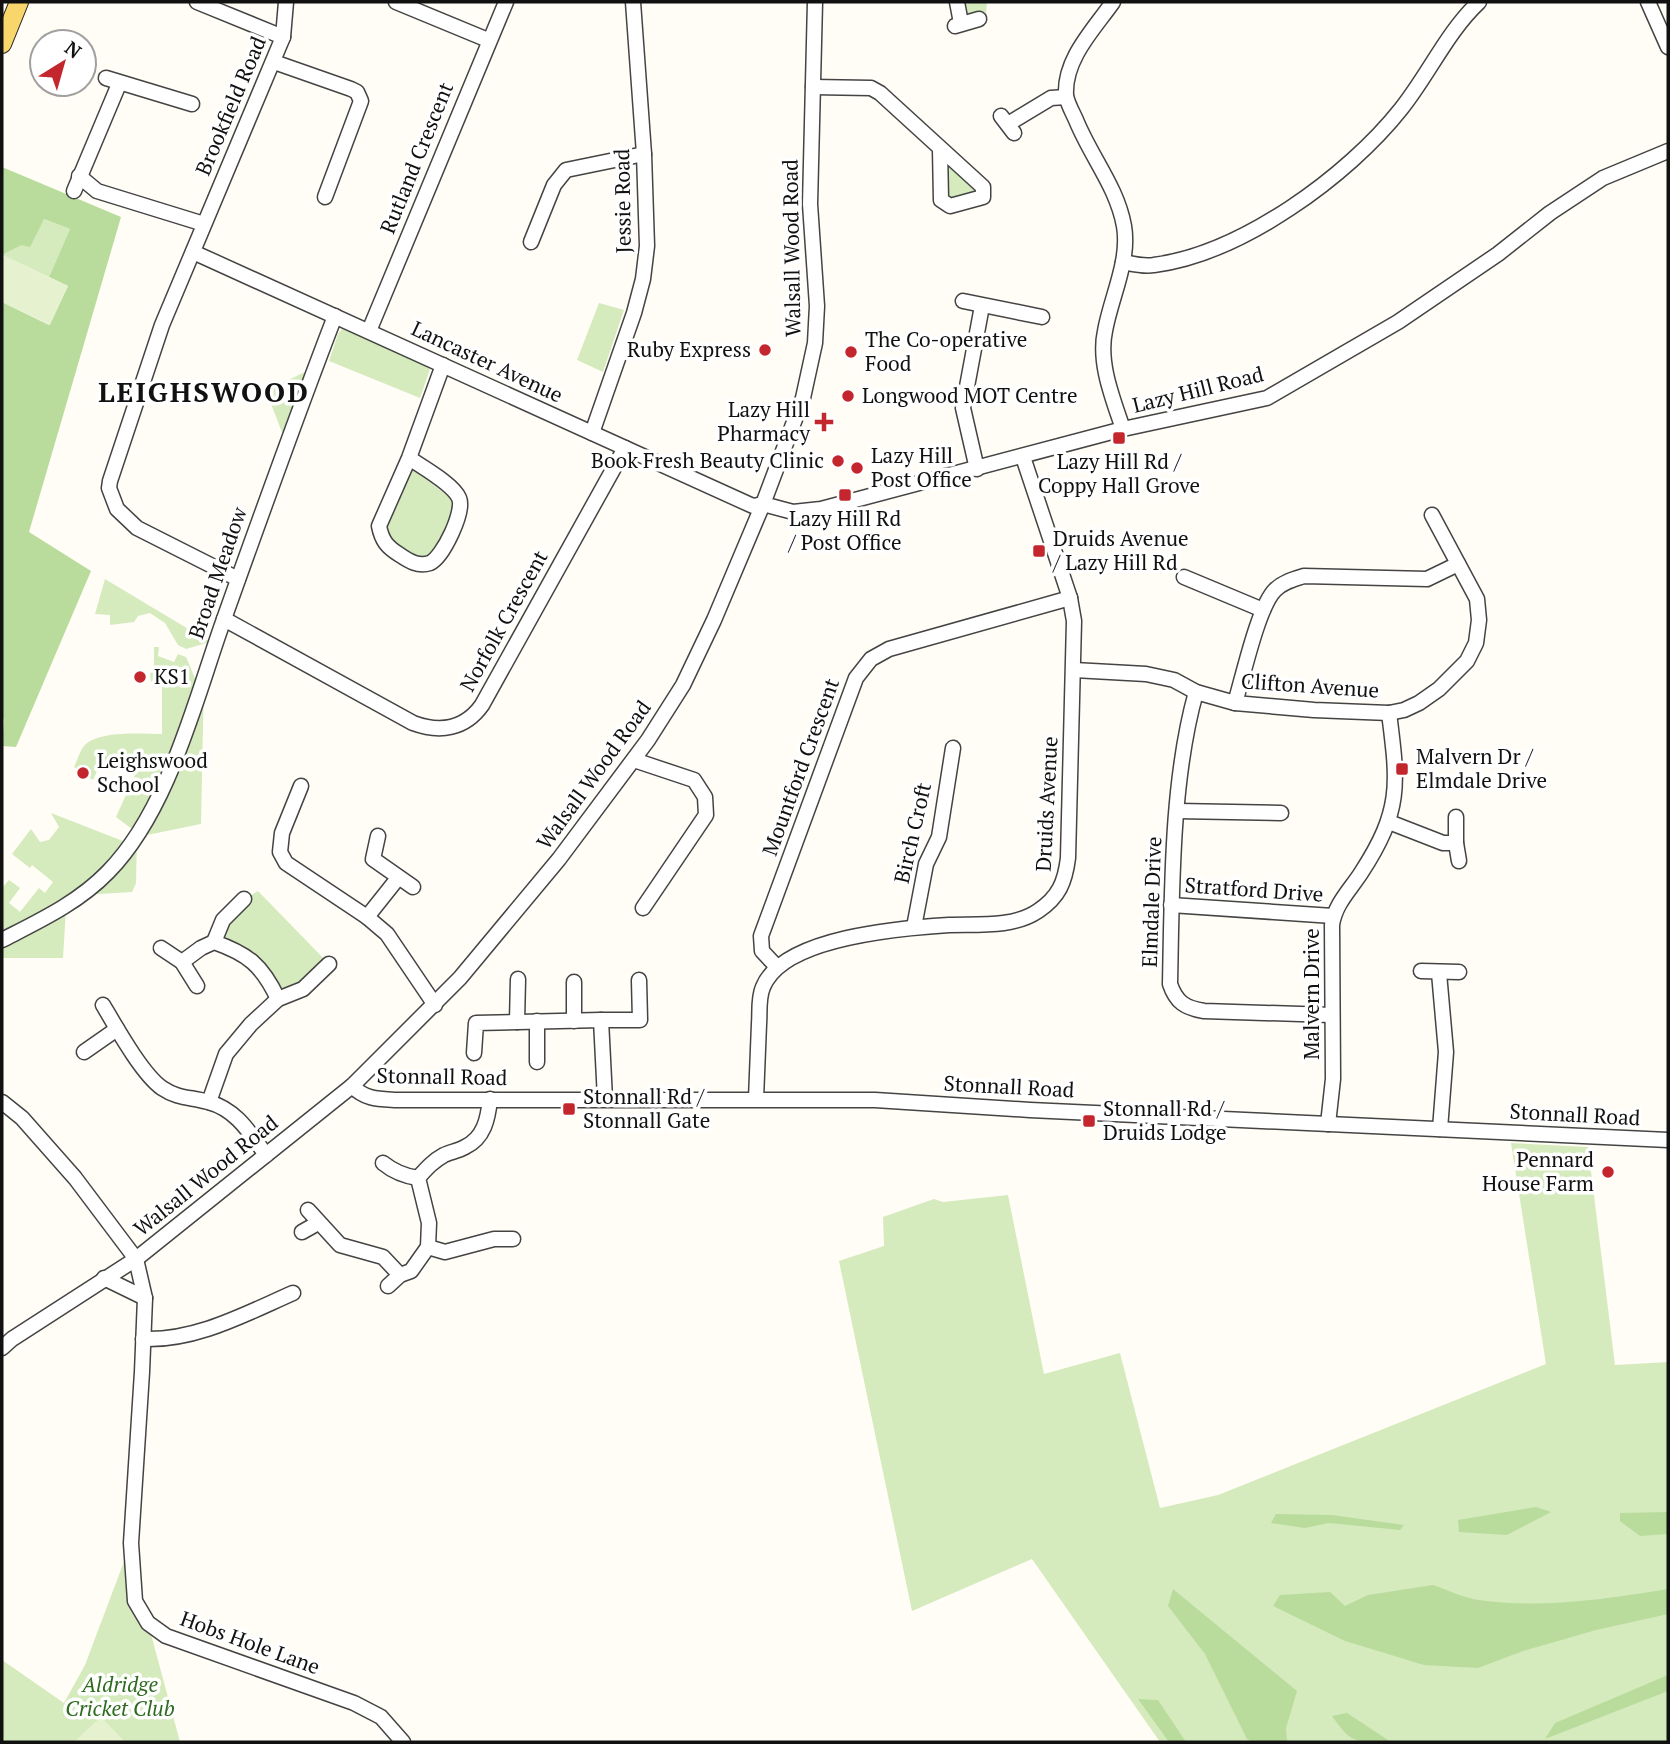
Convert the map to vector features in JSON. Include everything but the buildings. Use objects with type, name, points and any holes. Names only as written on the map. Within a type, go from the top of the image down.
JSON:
[{"type":"main road","points":[[2,44],[19,2]]},
{"type":"street","points":[[197,2],[283,37]]},
{"type":"street","name":"Brookfield Road","points":[[238,579],[137,527],[117,509],[109,488],[135,399],[162,325],[274,62],[283,37],[286,2]]},
{"type":"street","points":[[396,2],[488,40]]},
{"type":"street","name":"Rutland Crescent","points":[[369,331],[506,2]]},
{"type":"street","name":"Jessie Road","points":[[592,433],[634,313],[643,279],[647,246],[644,154],[633,2]]},
{"type":"street","name":"Walsall Wood Road","points":[[2,1348],[136,1259],[352,1086],[435,1006],[559,859],[634,760],[683,685],[763,504],[803,397],[815,343],[817,306],[810,204],[814,2]]},
{"type":"street","points":[[957,2],[958,24],[979,19]]},
{"type":"street","points":[[1113,2],[1074,60],[1069,71],[1066,97],[1083,138],[1119,202],[1125,230],[1123,262],[1104,334],[1104,361],[1108,382],[1123,429]]},
{"type":"street","points":[[1123,262],[1151,266],[1179,260],[1267,223],[1315,192],[1371,143],[1403,107],[1459,23],[1479,2]]},
{"type":"street","points":[[1648,2],[1668,47]]},
{"type":"street","points":[[274,62],[351,89],[357,92],[361,101],[324,197]]},
{"type":"street","points":[[74,191],[112,81],[182,105]]},
{"type":"street","points":[[813,87],[875,89],[940,149]]},
{"type":"street","points":[[1008,124],[1051,98],[1066,97]]},
{"type":"street","name":"Lazy Hill Road","points":[[763,504],[793,512],[821,509],[977,470],[1123,429],[1267,398],[1398,322],[1603,178],[1668,151]]},
{"type":"street","points":[[532,242],[554,185],[566,170],[644,154]]},
{"type":"street","points":[[79,176],[97,191],[204,224]]},
{"type":"street","name":"Lancaster Avenue","points":[[193,252],[753,506],[763,504]]},
{"type":"street","points":[[963,301],[1042,317]]},
{"type":"street","points":[[977,470],[963,408],[982,306]]},
{"type":"street","name":"Broad Meadow","points":[[2,940],[46,918],[83,895],[109,871],[137,837],[159,800],[284,448],[335,316]]},
{"type":"street","points":[[409,458],[453,490],[460,499],[462,511],[439,556],[429,563],[415,564],[387,547],[379,526],[409,458],[443,365]]},
{"type":"street","name":"Norfolk Crescent","points":[[223,619],[414,723],[428,728],[455,727],[476,714],[482,705],[625,448]]},
{"type":"street","name":"Druids Avenue","points":[[777,967],[812,947],[914,928],[1015,922],[1037,912],[1053,898],[1065,882],[1068,858],[1074,621],[1070,598],[1023,457]]},
{"type":"street","name":"Clifton Avenue","points":[[1074,670],[1146,674],[1174,680],[1196,692],[1235,703],[1389,713],[1419,703],[1439,689],[1467,661],[1476,643],[1479,620],[1477,599],[1432,515]]},
{"type":"street","points":[[1235,703],[1263,610],[1274,591],[1288,581],[1304,576],[1427,579],[1458,564]]},
{"type":"street","points":[[1184,578],[1263,610]]},
{"type":"street","name":"Mountford Crescent","points":[[777,967],[762,951],[761,936],[856,678],[871,659],[889,649],[1070,598]]},
{"type":"street","name":"Elmdale Drive","points":[[1196,692],[1185,732],[1171,905],[1170,984],[1174,996],[1191,1009],[1204,1011],[1331,1015]]},
{"type":"street","name":"Malvern Drive","points":[[1328,1124],[1333,1079],[1333,916],[1389,822],[1396,785],[1389,713]]},
{"type":"street","name":"Birch Croft","points":[[914,928],[926,864],[939,837],[952,748]]},
{"type":"street","points":[[634,760],[694,780],[705,797],[706,816],[662,892],[643,908]]},
{"type":"street","points":[[301,786],[282,832],[280,852],[286,863],[367,917],[387,934],[435,1006]]},
{"type":"street","points":[[1178,811],[1274,817]]},
{"type":"street","points":[[1456,817],[1459,861]]},
{"type":"street","points":[[1389,822],[1443,844],[1456,843]]},
{"type":"street","points":[[379,836],[373,859],[413,887]]},
{"type":"street","points":[[367,917],[398,878]]},
{"type":"street","points":[[182,962],[214,942],[223,920],[244,899]]},
{"type":"street","name":"Stratford Drive","points":[[1171,905],[1333,916]]},
{"type":"street","points":[[214,942],[252,960],[267,976],[278,999]]},
{"type":"street","points":[[161,948],[182,962],[197,986]]},
{"type":"street","points":[[209,1102],[226,1054],[251,1024],[278,999],[303,989],[329,964]]},
{"type":"street","points":[[756,1099],[762,988],[777,967]]},
{"type":"street","points":[[1421,971],[1459,972]]},
{"type":"street","points":[[1439,973],[1446,1052],[1440,1129]]},
{"type":"street","points":[[517,1022],[518,979]]},
{"type":"street","points":[[474,1053],[476,1023],[640,1020],[639,980]]},
{"type":"street","points":[[574,1021],[575,982]]},
{"type":"street","points":[[103,1005],[117,1029],[162,1088],[186,1099],[209,1102],[237,1116],[266,1155]]},
{"type":"street","points":[[601,1020],[605,1099]]},
{"type":"street","points":[[537,1021],[537,1062]]},
{"type":"street","points":[[84,1052],[117,1029]]},
{"type":"street","name":"Stonnall Road","points":[[352,1086],[369,1098],[875,1100],[1030,1110],[1668,1140]]},
{"type":"street","points":[[418,1178],[432,1163],[446,1154],[467,1147],[479,1137],[488,1117],[490,1099]]},
{"type":"street","points":[[2,1102],[22,1118],[75,1178],[136,1259]]},
{"type":"street","points":[[383,1163],[393,1171],[418,1178]]},
{"type":"street","points":[[388,1286],[400,1275],[411,1271],[428,1247],[429,1223],[418,1178]]},
{"type":"street","points":[[308,1210],[340,1245],[383,1257],[400,1275]]},
{"type":"street","points":[[302,1232],[318,1223]]},
{"type":"street","points":[[492,1224],[494,1239]]},
{"type":"street","points":[[428,1247],[445,1252],[494,1239],[513,1239]]},
{"type":"street","name":"Hobs Hole Lane","points":[[136,1259],[145,1298],[131,1543],[135,1601],[148,1623],[166,1636],[354,1703],[381,1717],[403,1742]]},
{"type":"street","points":[[104,1278],[145,1298]]},
{"type":"street","points":[[144,1339],[168,1340],[191,1334],[293,1293]]},
{"type":"green space","points":[[964,2],[987,2],[986,15],[968,15]]},
{"type":"green space","points":[[947,159],[980,189],[978,193],[953,201],[945,196]]},
{"type":"green space","points":[[2,167],[121,217],[29,532],[91,571],[16,747],[2,746],[2,302],[49,325],[68,286],[49,277],[70,229],[44,219],[30,247],[22,245],[2,255]]},
{"type":"green space","points":[[44,219],[70,229],[49,277],[2,255],[22,245]]},
{"type":"green space","points":[[2,255],[68,286],[50,325],[2,302]]},
{"type":"green space","points":[[599,303],[624,310],[603,372],[577,360]]},
{"type":"green space","points":[[342,329],[426,365],[430,369],[420,398],[329,361]]},
{"type":"green space","points":[[313,368],[285,440],[266,391]]},
{"type":"green space","points":[[410,466],[455,502],[457,513],[437,553],[428,559],[415,559],[391,544],[384,526]]},
{"type":"green space","points":[[105,579],[210,642],[186,649],[178,645],[165,623],[150,613],[138,616],[134,622],[110,625],[110,615],[95,614]]},
{"type":"green space","points":[[154,647],[159,647],[158,656],[174,662],[178,654],[186,657],[197,683],[154,799],[136,832],[116,817],[135,775],[102,760],[93,780],[74,767],[84,746],[100,737],[162,734],[162,682],[151,682],[150,673],[154,672]]},
{"type":"green space","points":[[204,678],[201,824],[137,837],[136,883],[132,892],[83,895],[134,841]]},
{"type":"green space","points":[[51,813],[128,843],[82,891],[5,933],[2,930],[2,888],[9,880],[20,888],[9,903],[20,912],[39,888],[45,893],[53,882],[32,865],[30,868],[12,854],[31,829],[40,842],[49,840],[59,827]]},
{"type":"green space","points":[[258,891],[329,964],[278,999],[217,932],[244,899]]},
{"type":"green space","points":[[66,909],[63,958],[2,958],[2,944]]},
{"type":"green space","points":[[1511,1143],[1588,1147],[1615,1365],[1668,1362],[1668,1742],[1160,1742],[1032,1559],[912,1611],[839,1261],[884,1246],[883,1217],[934,1199],[943,1202],[1008,1195],[1044,1374],[1120,1353],[1160,1508],[1218,1495],[1546,1364]]},
{"type":"green space","points":[[1536,1507],[1551,1512],[1507,1535],[1459,1532],[1458,1520]]},
{"type":"green space","points":[[1668,1512],[1668,1534],[1640,1536],[1620,1521],[1620,1513]]},
{"type":"green space","points":[[1276,1514],[1332,1515],[1404,1525],[1400,1530],[1329,1523],[1305,1528],[1271,1523]]},
{"type":"green space","name":"Aldridge Cricket Club","points":[[131,1543],[135,1601],[148,1623],[180,1742],[2,1742],[2,1660],[64,1703],[85,1665]]},
{"type":"green space","points":[[1433,1585],[1473,1599],[1502,1603],[1598,1599],[1668,1589],[1668,1614],[1596,1630],[1523,1651],[1478,1668],[1424,1665],[1345,1641],[1273,1606],[1280,1595],[1330,1592],[1345,1606],[1368,1595]]},
{"type":"green space","points":[[1173,1589],[1297,1691],[1286,1728],[1287,1742],[1252,1742],[1247,1739],[1205,1654],[1168,1606]]},
{"type":"green space","points":[[1668,1675],[1668,1691],[1545,1739],[1555,1723]]},
{"type":"green space","points":[[1138,1699],[1158,1700],[1186,1742],[1169,1742]]},
{"type":"green space","points":[[1347,1713],[1391,1742],[1361,1741],[1350,1737],[1332,1716]]},
{"type":"green space","points":[[101,1717],[125,1742],[74,1742]]},
{"type":"place","name":"Ruby Express","points":[[765,350]]},
{"type":"place","name":"The Co-operative Food","points":[[851,352]]},
{"type":"place","name":"Longwood MOT Centre","points":[[848,396]]},
{"type":"place","name":"Lazy Hill Pharmacy","points":[[824,422]]},
{"type":"place","name":"Lazy Hill Rd / Coppy Hall Grove","points":[[1119,438]]},
{"type":"place","name":"Book Fresh Beauty Clinic","points":[[838,461]]},
{"type":"place","name":"Lazy Hill Post Office","points":[[857,468]]},
{"type":"place","name":"Lazy Hill Rd / Post Office","points":[[845,495]]},
{"type":"place","name":"Druids Avenue / Lazy Hill Rd","points":[[1039,551]]},
{"type":"place","name":"KS1","points":[[140,677]]},
{"type":"place","name":"Malvern Dr / Elmdale Drive","points":[[1402,769]]},
{"type":"place","name":"Leighswood School","points":[[83,773]]},
{"type":"place","name":"Stonnall Rd / Stonnall Gate","points":[[569,1109]]},
{"type":"place","name":"Stonnall Rd / Druids Lodge","points":[[1089,1121]]},
{"type":"place","name":"Pennard House Farm","points":[[1608,1172]]},
{"type":"district","name":"LEIGHSWOOD","points":[[204,392]]}]
